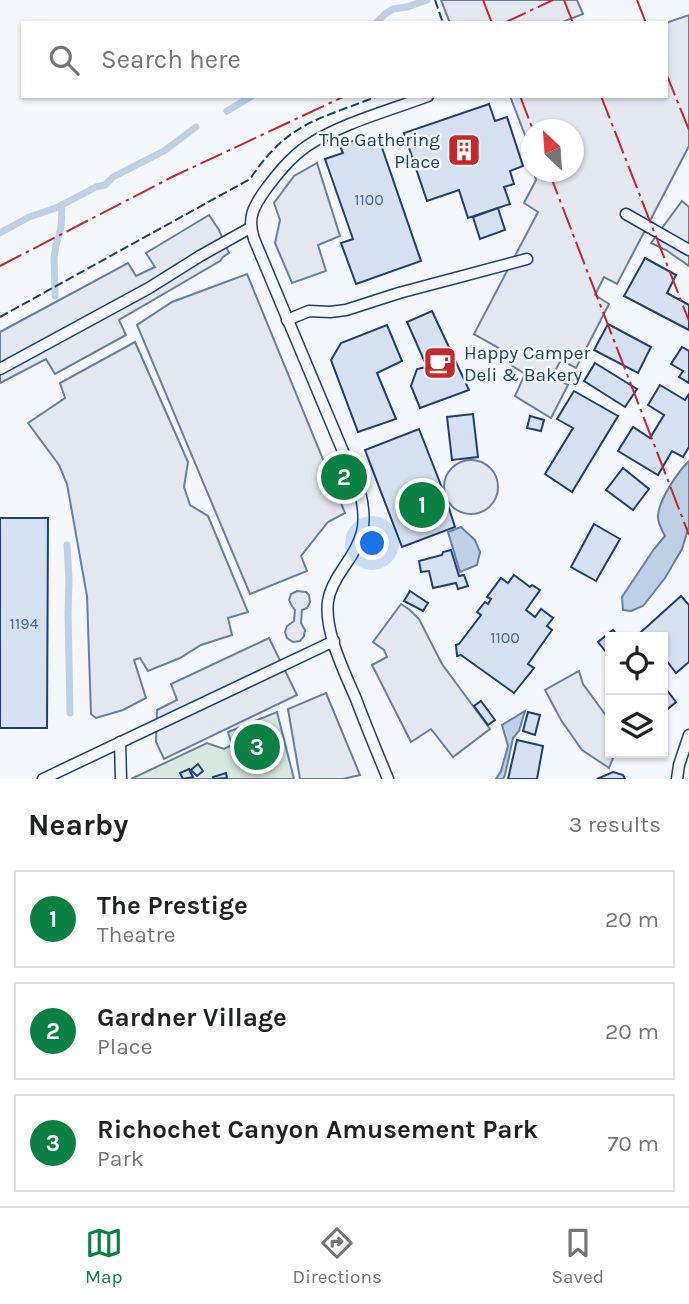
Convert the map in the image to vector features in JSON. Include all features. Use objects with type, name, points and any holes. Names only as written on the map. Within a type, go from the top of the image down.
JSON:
[{"type":"lane","points":[[388,779],[329,627],[328,600],[332,588],[361,539],[365,518],[360,492],[250,228],[251,214],[262,194],[280,170],[306,147],[340,129],[423,98]]},
{"type":"lane","points":[[626,214],[689,250]]},
{"type":"lane","points":[[0,369],[149,288],[250,228]]},
{"type":"lane","points":[[287,320],[309,311],[346,310],[527,259]]},
{"type":"lane","points":[[43,779],[334,641]]},
{"type":"lane","points":[[677,779],[689,735]]},
{"type":"lane","points":[[120,742],[121,779]]},
{"type":"shaded area","points":[[441,0],[577,0],[583,14],[565,21],[449,21]]},
{"type":"shaded area","points":[[689,15],[689,146],[617,284],[604,277],[595,295],[609,304],[576,368],[561,360],[552,376],[568,385],[551,418],[515,396],[525,374],[509,364],[513,356],[474,334],[538,212],[524,203],[535,182],[584,182],[584,119],[521,119],[521,125],[511,98],[668,98],[668,22]]},
{"type":"shaded area","points":[[317,163],[340,236],[318,245],[326,271],[292,283],[275,243],[280,220],[274,203],[294,176]]},
{"type":"shaded area","points":[[682,201],[689,207],[689,266],[651,243]]},
{"type":"shaded area","points":[[209,215],[229,253],[220,261],[119,320],[126,335],[55,374],[46,359],[0,383],[0,332],[128,263],[136,276],[155,267],[146,253]]},
{"type":"shaded area","points":[[247,274],[345,513],[328,522],[301,556],[307,571],[250,594],[137,325],[172,302]]},
{"type":"shaded area","points":[[135,342],[188,462],[184,487],[190,505],[208,516],[248,612],[228,618],[232,635],[201,645],[180,658],[148,671],[140,658],[134,660],[146,698],[123,710],[96,718],[91,714],[87,596],[67,484],[59,465],[28,423],[65,398],[60,383]]},
{"type":"shaded area","points":[[476,460],[486,464],[494,472],[498,487],[494,502],[486,510],[466,514],[456,510],[448,502],[444,482],[448,472],[456,464]]},
{"type":"shaded area","points":[[297,591],[306,592],[310,602],[307,608],[302,610],[304,636],[300,641],[293,642],[287,638],[285,632],[287,626],[294,621],[295,610],[289,600],[291,594]]},
{"type":"shaded area","points":[[401,604],[419,619],[442,664],[490,729],[453,757],[431,729],[411,742],[372,665],[387,657],[384,650],[373,642]]},
{"type":"shaded area","points":[[269,638],[297,695],[164,759],[156,742],[157,710],[177,700],[171,684]]},
{"type":"shaded area","points":[[579,671],[583,684],[605,714],[605,758],[613,758],[609,768],[582,750],[561,720],[545,690]]},
{"type":"shaded area","points":[[326,693],[360,775],[343,779],[300,779],[288,709]]},
{"type":"shaded area","points":[[277,712],[294,779],[131,779],[207,743],[224,749],[232,745],[228,732]]},
{"type":"water","points":[[689,461],[689,526],[682,549],[665,578],[643,606],[631,611],[623,610],[622,597],[665,536],[658,518],[662,501],[674,479]]},
{"type":"water","points":[[461,527],[475,540],[480,552],[477,565],[460,572],[448,532]]},
{"type":"water","points":[[525,711],[519,731],[513,738],[505,775],[503,779],[496,779],[508,746],[502,725]]},
{"type":"building","name":"The Gathering Place","points":[[489,104],[495,121],[507,117],[521,160],[521,167],[510,171],[514,184],[504,187],[510,204],[468,218],[459,190],[427,201],[404,133]]},
{"type":"building","points":[[360,138],[362,145],[379,139],[421,261],[356,284],[341,243],[353,239],[325,159],[343,153],[340,146]]},
{"type":"building","points":[[498,208],[505,230],[480,239],[473,217]]},
{"type":"building","points":[[645,258],[676,275],[667,293],[689,305],[689,330],[624,296]]},
{"type":"building","points":[[432,311],[469,390],[420,408],[411,386],[417,369],[427,367],[407,322]]},
{"type":"building","points":[[608,324],[651,347],[638,373],[594,350]]},
{"type":"building","points":[[387,325],[402,361],[377,373],[396,419],[358,432],[331,360],[341,343]]},
{"type":"building","points":[[682,347],[689,351],[689,383],[679,377],[683,371],[671,364]]},
{"type":"building","points":[[595,363],[637,389],[625,407],[584,381]]},
{"type":"building","points":[[660,385],[685,400],[689,394],[689,447],[683,457],[672,451],[658,475],[618,451],[633,427],[650,438],[664,415],[648,405]]},
{"type":"building","points":[[574,391],[618,416],[572,492],[545,474],[573,428],[557,419]]},
{"type":"building","points":[[473,414],[478,457],[452,460],[447,417]]},
{"type":"building","points":[[530,416],[544,420],[541,431],[527,428]]},
{"type":"building","points":[[419,429],[455,527],[402,547],[365,450]]},
{"type":"building","points":[[623,468],[649,489],[633,510],[606,490]]},
{"type":"building","points":[[0,518],[48,518],[47,728],[0,728]]},
{"type":"building","points":[[594,524],[620,539],[596,581],[571,567]]},
{"type":"building","points":[[451,550],[459,576],[464,575],[468,586],[458,589],[456,583],[433,588],[429,571],[421,572],[419,561]]},
{"type":"building","points":[[514,575],[530,587],[532,585],[540,590],[526,610],[535,617],[541,609],[553,618],[547,626],[552,630],[528,664],[534,668],[514,693],[461,655],[457,656],[456,645],[481,615],[477,612],[485,602],[488,604],[491,599],[487,597],[501,578],[508,583]]},
{"type":"building","points":[[410,591],[428,603],[423,611],[404,601]]},
{"type":"building","points":[[681,596],[689,605],[689,662],[676,673],[668,663],[668,632],[641,632]]},
{"type":"building","points":[[605,636],[605,651],[598,642]]},
{"type":"building","points":[[668,692],[676,702],[668,709]]},
{"type":"building","points":[[481,701],[495,720],[488,725],[474,706]]},
{"type":"building","points":[[528,712],[540,715],[535,735],[523,731]]},
{"type":"building","points":[[517,740],[543,746],[537,779],[508,779]]},
{"type":"building","points":[[198,764],[203,771],[197,776],[191,770]]},
{"type":"building","points":[[189,769],[193,777],[183,779],[180,773]]},
{"type":"building","points":[[613,772],[623,775],[625,779],[597,779]]},
{"type":"building","points":[[226,773],[227,778],[213,777]]},
{"type":"waterway","points":[[378,21],[393,9],[427,0]]},
{"type":"waterway","points":[[227,111],[249,98]]},
{"type":"waterway","points":[[0,233],[29,217],[56,208],[105,185],[113,177],[164,151],[196,127]]},
{"type":"waterway","points":[[55,296],[54,258],[61,228],[62,205]]},
{"type":"waterway","points":[[67,545],[70,713]]},
{"type":"fence","points":[[435,0],[442,21]]},
{"type":"fence","points":[[0,317],[250,179],[276,147],[304,126],[373,98]]},
{"type":"power","points":[[483,0],[491,21]]},
{"type":"power","points":[[508,21],[553,0]]},
{"type":"power","points":[[564,0],[572,21]]},
{"type":"power","points":[[637,0],[645,21]]},
{"type":"power","points":[[668,78],[689,130]]},
{"type":"power","points":[[0,266],[172,177],[341,98]]},
{"type":"power","points":[[521,98],[529,119]]},
{"type":"power","points":[[602,98],[689,321]]},
{"type":"power","points":[[553,182],[689,535]]},
{"type":"place","name":"The Gathering Place","points":[[464,150]]},
{"type":"place","name":"Happy Camper Deli & Bakery","points":[[440,363]]},
{"type":"place","name":"Gardner Village","points":[[344,477]]},
{"type":"place","name":"The Prestige","points":[[422,505]]},
{"type":"place","name":"Richochet Canyon Amusement Park","points":[[257,747]]}]
